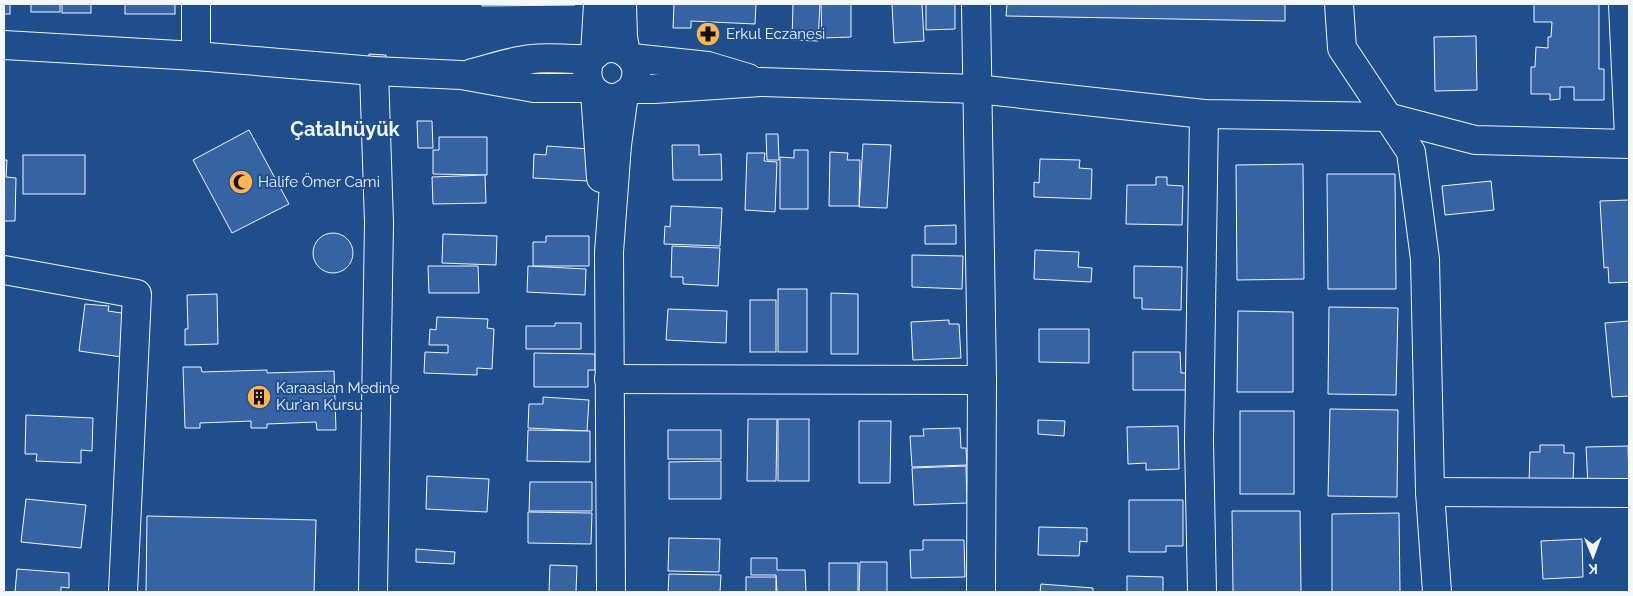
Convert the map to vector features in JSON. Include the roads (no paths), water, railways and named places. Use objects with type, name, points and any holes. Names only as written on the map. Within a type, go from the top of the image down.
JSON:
[{"type":"street","points":[[196,4],[196,56]]},
{"type":"street","points":[[598,4],[592,56],[586,76],[593,90],[601,192],[609,252]]},
{"type":"street","points":[[611,592],[609,252],[617,145],[627,92],[637,74],[636,66],[629,55],[623,38],[622,4]]},
{"type":"street","points":[[976,4],[982,380],[981,592]]},
{"type":"street","points":[[1338,4],[1342,48],[1411,152],[1425,259],[1430,492],[1436,592]]},
{"type":"street","points":[[1623,4],[1629,137]]},
{"type":"street","points":[[4,45],[196,56],[374,72],[461,75],[534,88],[593,90],[601,96],[609,98],[627,92],[654,89],[761,82],[977,89],[1204,114],[1387,117],[1475,140],[1629,144]]},
{"type":"street","points":[[461,75],[532,59],[592,56],[602,49],[610,48],[618,49],[629,55],[708,66],[761,82]]},
{"type":"street","points":[[373,592],[379,223],[374,72]]},
{"type":"street","points":[[1202,592],[1199,441],[1204,114]]},
{"type":"street","points":[[4,270],[136,294],[123,592]]},
{"type":"street","points":[[609,379],[982,380]]},
{"type":"street","points":[[1430,492],[1629,493]]},
{"type":"place","name":"Erkul Eczanesi","points":[[708,34]]},
{"type":"place","name":"Halife Ömer Cami","points":[[241,182]]},
{"type":"place","name":"Karaaslan Medine Kur'an Kursu","points":[[259,397]]},
{"type":"district","name":"Çatalhüyük","points":[[345,129]]}]
